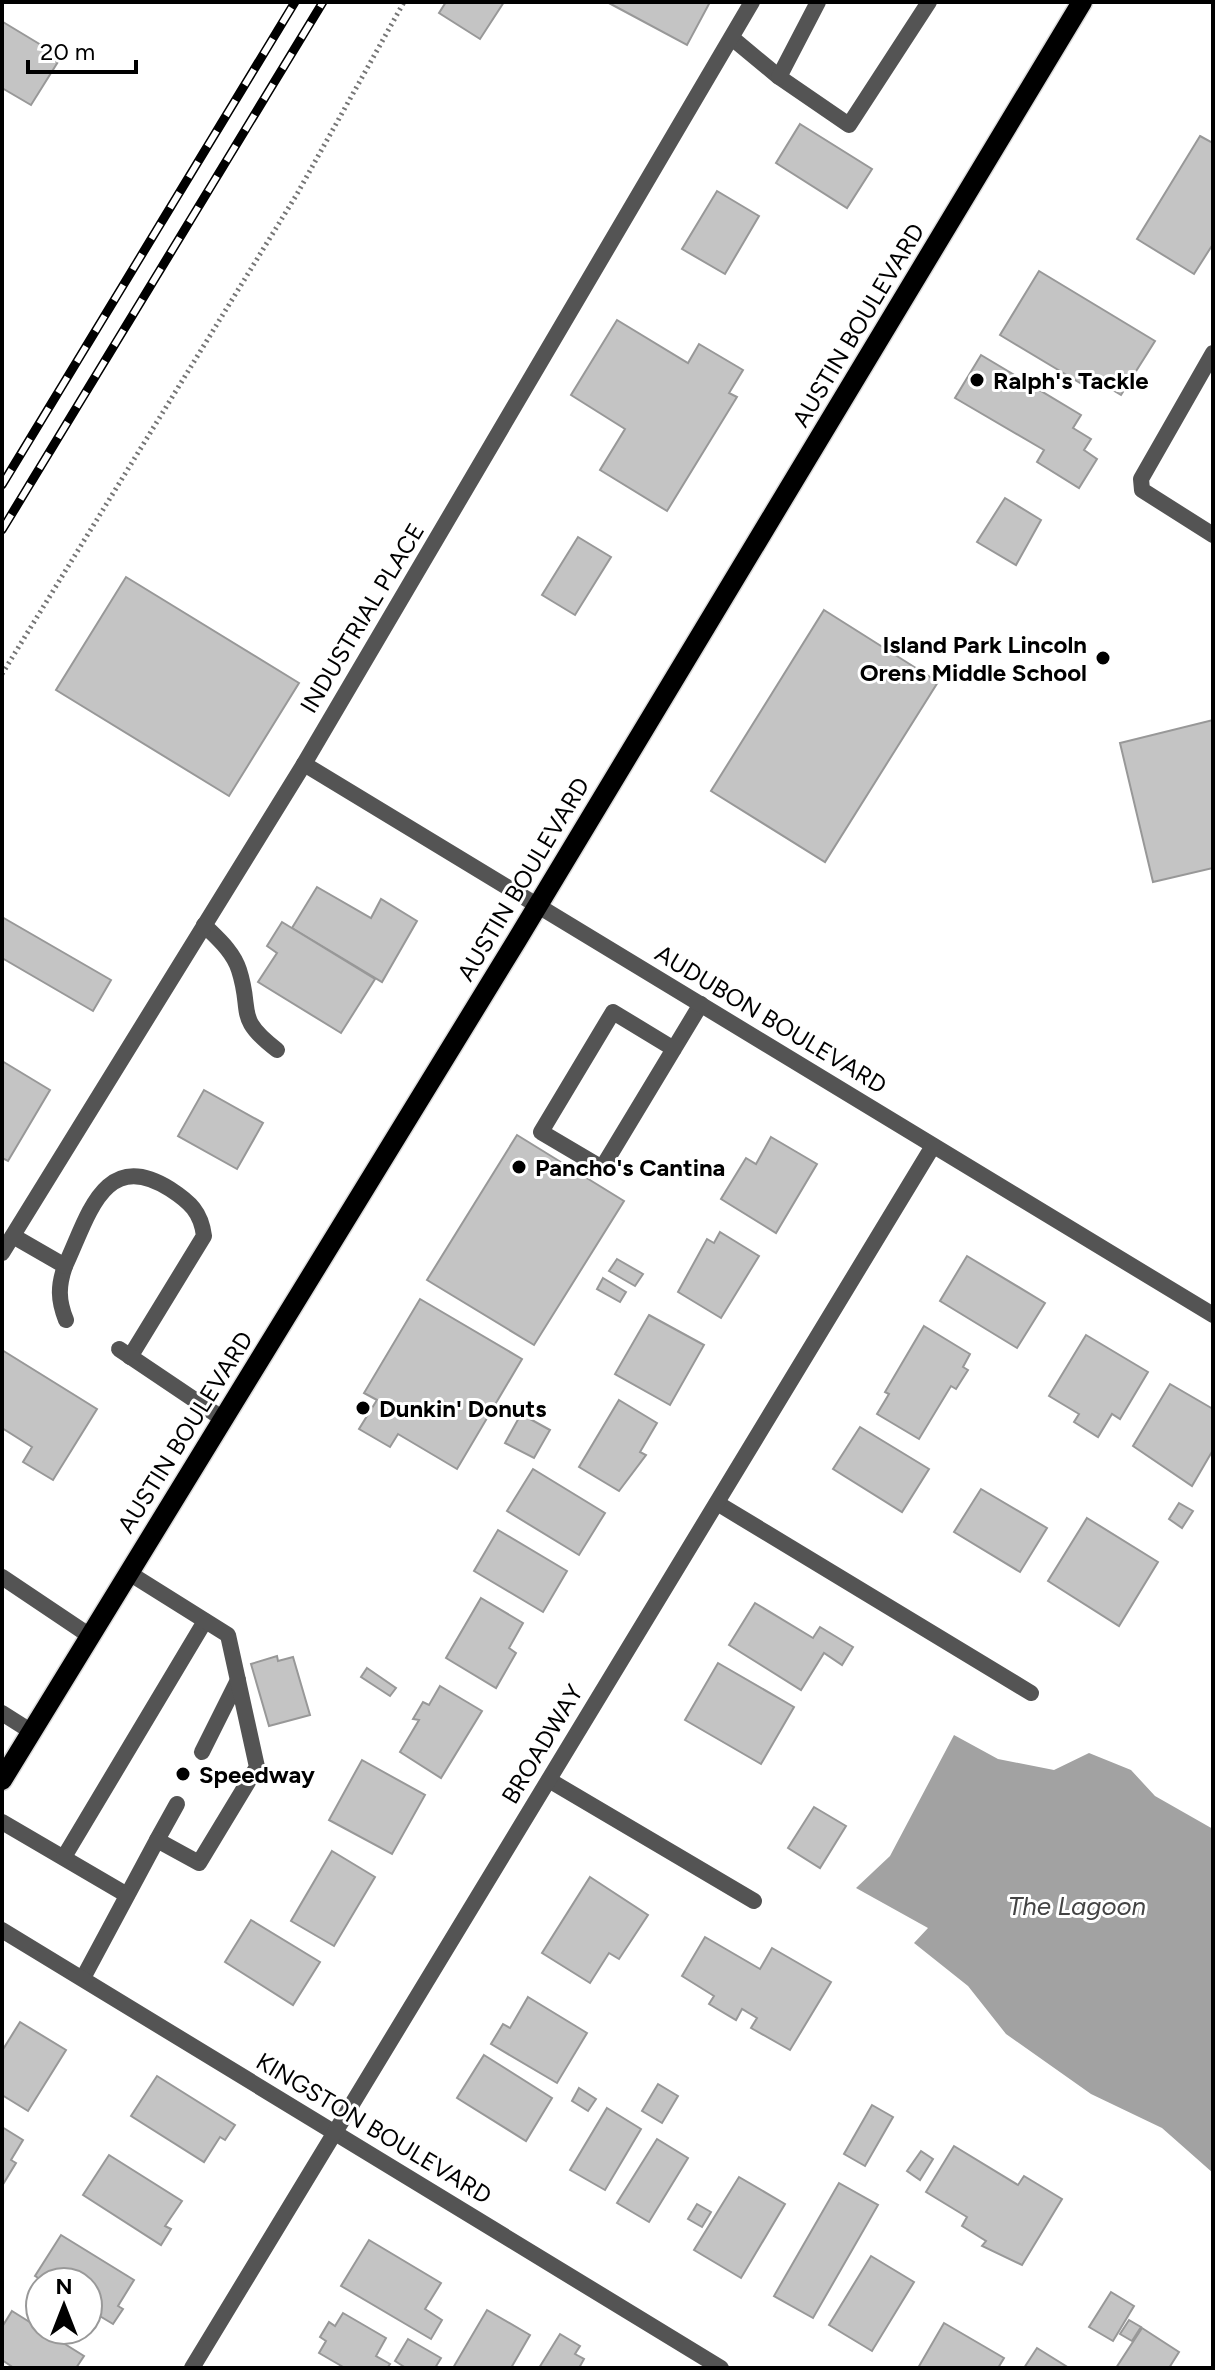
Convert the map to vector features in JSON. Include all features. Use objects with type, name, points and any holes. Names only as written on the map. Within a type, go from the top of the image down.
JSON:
[{"type":"main road","name":"AUSTIN BOULEVARD","points":[[2,1780],[538,905],[1079,3]]},
{"type":"street","name":"INDUSTRIAL PLACE","points":[[2,1253],[304,764],[752,2]]},
{"type":"street","points":[[779,77],[818,2]]},
{"type":"street","points":[[732,38],[779,77],[849,125],[929,2]]},
{"type":"street","points":[[1211,361],[1141,479],[1142,490],[1213,535]]},
{"type":"street","name":"AUDUBON BOULEVARD","points":[[304,764],[1213,1315]]},
{"type":"street","points":[[204,925],[227,948],[239,969],[247,1023],[277,1050]]},
{"type":"street","points":[[674,1049],[613,1012],[541,1132],[602,1168],[674,1049],[701,1004]]},
{"type":"street","name":"BROADWAY","points":[[192,2368],[933,1146]]},
{"type":"street","points":[[66,1320],[59,1303],[60,1281],[101,1191],[117,1178],[140,1173],[190,1202],[202,1219],[204,1236],[124,1353],[223,1419]]},
{"type":"street","points":[[13,1236],[65,1266]]},
{"type":"street","points":[[717,1503],[1031,1693]]},
{"type":"street","points":[[129,1573],[228,1635],[257,1767],[199,1863],[157,1840]]},
{"type":"street","points":[[2,1577],[90,1636]]},
{"type":"street","points":[[64,1857],[205,1621]]},
{"type":"street","points":[[202,1752],[238,1680]]},
{"type":"street","points":[[2,1713],[32,1732]]},
{"type":"street","points":[[549,1780],[754,1901]]},
{"type":"street","points":[[83,1978],[177,1804]]},
{"type":"street","points":[[2,1822],[127,1895]]},
{"type":"street","name":"KINGSTON BOULEVARD","points":[[2,1930],[721,2368]]},
{"type":"path","points":[[2,674],[297,194],[404,2]]},
{"type":"water","name":"The Lagoon","points":[[954,1735],[998,1759],[1054,1770],[1089,1753],[1131,1770],[1155,1796],[1213,1829],[1213,2173],[1162,2128],[1091,2094],[1006,2034],[968,1986],[914,1943],[928,1928],[856,1888],[890,1856]]},
{"type":"building","points":[[446,2],[504,2],[480,39],[439,13]]},
{"type":"building","points":[[607,2],[710,2],[687,45]]},
{"type":"building","points":[[3,22],[61,57],[31,105],[2,88]]},
{"type":"building","points":[[800,124],[872,169],[847,208],[776,163]]},
{"type":"building","points":[[1200,136],[1213,143],[1213,244],[1194,274],[1137,239]]},
{"type":"building","points":[[717,191],[759,216],[725,274],[682,249]]},
{"type":"building","points":[[1039,271],[1155,341],[1121,395],[1096,380],[1090,389],[1000,335]]},
{"type":"building","points":[[617,320],[688,363],[699,344],[743,370],[729,393],[737,397],[667,511],[600,470],[625,429],[571,395]]},
{"type":"building","points":[[981,355],[1081,415],[1073,428],[1091,439],[1084,450],[1097,459],[1079,488],[1037,462],[1044,450],[955,398]]},
{"type":"building","points":[[1005,498],[1041,520],[1016,565],[977,542]]},
{"type":"building","points":[[578,537],[611,557],[575,615],[542,595]]},
{"type":"building","points":[[126,577],[299,683],[229,796],[56,690]]},
{"type":"building","points":[[824,610],[938,682],[825,862],[711,791]]},
{"type":"building","points":[[1213,720],[1213,868],[1153,882],[1120,743]]},
{"type":"building","points":[[317,887],[371,918],[381,899],[417,921],[382,982],[292,928]]},
{"type":"building","points":[[2,917],[111,980],[93,1011],[2,958]]},
{"type":"building","points":[[282,922],[375,979],[341,1033],[258,982],[277,953],[267,946]]},
{"type":"building","points":[[2,1061],[50,1090],[8,1161],[2,1158]]},
{"type":"building","points":[[204,1090],[263,1123],[237,1169],[178,1136]]},
{"type":"building","points":[[517,1135],[624,1201],[534,1345],[427,1280]]},
{"type":"building","points":[[771,1137],[817,1164],[776,1233],[721,1199],[746,1158],[756,1164]]},
{"type":"building","points":[[720,1232],[759,1256],[721,1318],[678,1292],[707,1239],[714,1243]]},
{"type":"building","points":[[967,1256],[1045,1303],[1017,1348],[940,1301]]},
{"type":"building","points":[[617,1259],[643,1274],[635,1286],[609,1271]]},
{"type":"building","points":[[603,1278],[626,1292],[620,1302],[597,1289]]},
{"type":"building","points":[[420,1299],[522,1359],[457,1469],[398,1434],[390,1447],[359,1429],[377,1400],[364,1393]]},
{"type":"building","points":[[649,1315],[704,1345],[670,1405],[615,1374]]},
{"type":"building","points":[[924,1326],[970,1354],[963,1367],[968,1370],[956,1389],[951,1386],[919,1439],[877,1414],[889,1394],[885,1392]]},
{"type":"building","points":[[1086,1335],[1148,1372],[1120,1419],[1112,1414],[1098,1437],[1074,1422],[1079,1414],[1049,1396]]},
{"type":"building","points":[[2,1350],[97,1409],[53,1480],[23,1462],[32,1447],[2,1428]]},
{"type":"building","points":[[1170,1384],[1213,1409],[1213,1450],[1192,1486],[1133,1446]]},
{"type":"building","points":[[619,1400],[657,1423],[640,1452],[646,1455],[619,1491],[579,1467]]},
{"type":"building","points":[[521,1414],[550,1430],[534,1458],[505,1443]]},
{"type":"building","points":[[860,1427],[929,1469],[902,1512],[833,1469]]},
{"type":"building","points":[[533,1469],[605,1513],[579,1555],[507,1511]]},
{"type":"building","points":[[981,1489],[1047,1528],[1020,1572],[954,1532]]},
{"type":"building","points":[[1179,1503],[1193,1511],[1182,1528],[1169,1519]]},
{"type":"building","points":[[1087,1518],[1158,1562],[1119,1626],[1048,1581]]},
{"type":"building","points":[[498,1530],[567,1571],[543,1612],[474,1571]]},
{"type":"building","points":[[481,1598],[523,1623],[509,1648],[516,1653],[496,1688],[446,1658]]},
{"type":"building","points":[[755,1603],[813,1638],[820,1627],[853,1647],[842,1665],[824,1653],[801,1690],[729,1645]]},
{"type":"building","points":[[277,1656],[278,1661],[293,1657],[310,1715],[269,1726],[251,1664]]},
{"type":"building","points":[[718,1663],[794,1707],[761,1764],[685,1720]]},
{"type":"building","points":[[367,1668],[396,1688],[390,1696],[361,1677]]},
{"type":"building","points":[[440,1686],[482,1711],[441,1778],[400,1752],[419,1720],[413,1719],[423,1702],[429,1705]]},
{"type":"building","points":[[362,1760],[425,1795],[392,1854],[329,1820]]},
{"type":"building","points":[[814,1807],[846,1826],[820,1868],[788,1848]]},
{"type":"building","points":[[332,1851],[375,1877],[334,1946],[291,1921]]},
{"type":"building","points":[[590,1877],[648,1915],[619,1959],[609,1953],[590,1983],[542,1953]]},
{"type":"building","points":[[251,1920],[320,1962],[293,2005],[225,1962]]},
{"type":"building","points":[[705,1937],[760,1969],[772,1948],[831,1982],[790,2050],[751,2028],[757,2018],[742,2009],[736,2020],[709,2004],[714,1996],[682,1976]]},
{"type":"building","points":[[528,1997],[587,2033],[557,2083],[491,2044],[503,2024],[510,2028]]},
{"type":"building","points":[[20,2022],[66,2050],[28,2111],[2,2095],[2,2051]]},
{"type":"building","points":[[484,2055],[552,2098],[526,2141],[457,2098]]},
{"type":"building","points":[[157,2076],[235,2125],[225,2140],[220,2137],[204,2162],[131,2116]]},
{"type":"building","points":[[658,2084],[678,2096],[662,2123],[642,2111]]},
{"type":"building","points":[[579,2088],[596,2099],[588,2111],[572,2101]]},
{"type":"building","points":[[872,2105],[893,2117],[865,2166],[844,2154]]},
{"type":"building","points":[[607,2108],[641,2129],[605,2190],[570,2170]]},
{"type":"building","points":[[2,2127],[23,2140],[11,2160],[16,2163],[2,2186]]},
{"type":"building","points":[[657,2139],[688,2158],[649,2222],[617,2203]]},
{"type":"building","points":[[954,2146],[1018,2185],[1024,2176],[1062,2199],[1022,2265],[982,2246],[986,2241],[962,2226],[967,2217],[926,2192]]},
{"type":"building","points":[[921,2151],[933,2159],[920,2180],[907,2171]]},
{"type":"building","points":[[109,2155],[182,2201],[165,2226],[171,2229],[161,2245],[83,2195]]},
{"type":"building","points":[[739,2177],[785,2204],[741,2278],[694,2250]]},
{"type":"building","points":[[839,2183],[878,2205],[813,2318],[774,2296]]},
{"type":"building","points":[[697,2204],[711,2212],[702,2227],[688,2219]]},
{"type":"building","points":[[61,2235],[134,2280],[118,2306],[123,2309],[113,2324],[104,2319],[104,2266],[41,2266]]},
{"type":"building","points":[[369,2240],[441,2283],[425,2309],[442,2320],[431,2339],[341,2286]]},
{"type":"building","points":[[871,2256],[914,2282],[872,2351],[829,2325]]},
{"type":"building","points":[[1111,2292],[1134,2306],[1113,2341],[1089,2327]]},
{"type":"building","points":[[487,2310],[530,2335],[511,2368],[453,2368]]},
{"type":"building","points":[[12,2311],[24,2318],[24,2346],[68,2346],[84,2356],[76,2368],[14,2368],[2,2360],[2,2327]]},
{"type":"building","points":[[343,2313],[386,2338],[376,2356],[390,2364],[387,2368],[345,2368],[319,2353],[326,2341],[320,2337],[329,2322],[335,2326]]},
{"type":"building","points":[[1129,2320],[1141,2327],[1132,2341],[1120,2334]]},
{"type":"building","points":[[944,2323],[1004,2358],[998,2368],[918,2368]]},
{"type":"building","points":[[1142,2328],[1179,2352],[1169,2368],[1116,2368]]},
{"type":"building","points":[[560,2334],[580,2346],[575,2354],[584,2359],[579,2368],[539,2368]]},
{"type":"building","points":[[408,2339],[441,2358],[435,2368],[406,2368],[395,2361]]},
{"type":"building","points":[[1037,2348],[1069,2368],[1024,2368]]},
{"type":"railway","points":[[2,485],[295,2]]},
{"type":"railway","points":[[2,530],[323,2]]},
{"type":"place","name":"Ralph's Tackle","points":[[977,380]]},
{"type":"place","name":"Island Park Lincoln Orens Middle School","points":[[1103,658]]},
{"type":"place","name":"Pancho's Cantina","points":[[519,1167]]},
{"type":"place","name":"Dunkin' Donuts","points":[[363,1408]]},
{"type":"place","name":"Speedway","points":[[183,1774]]}]
